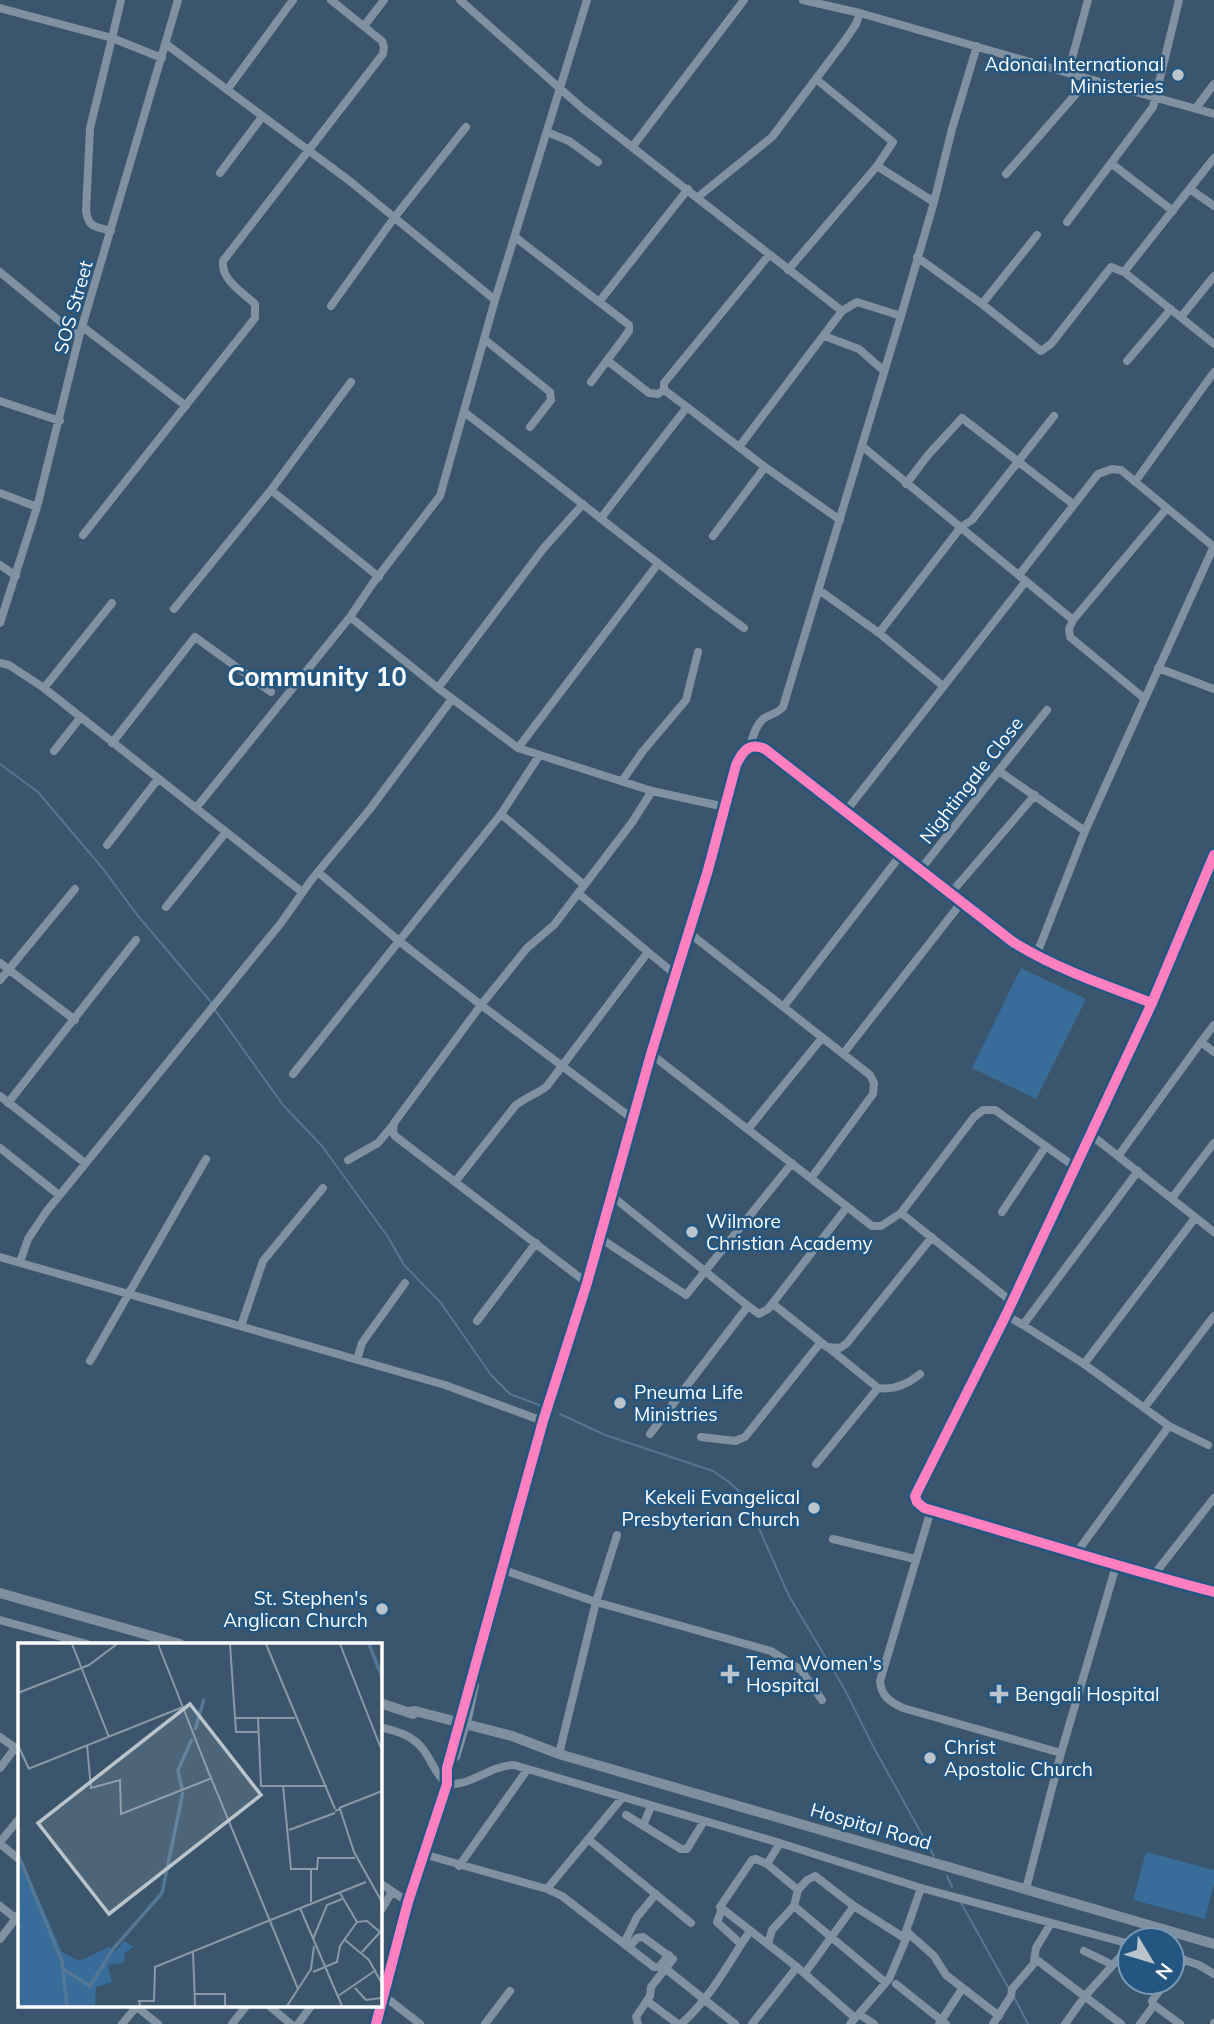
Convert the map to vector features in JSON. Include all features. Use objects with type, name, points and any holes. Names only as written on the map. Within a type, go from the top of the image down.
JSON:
[{"type":"main road","points":[[0,1593],[176,1643]]},
{"type":"main road","name":"Hospital Road","points":[[382,1704],[512,1736],[519,1741],[559,1754],[1214,1944]]},
{"type":"street","points":[[111,231],[91,225],[86,211],[90,128],[121,0]]},
{"type":"street","name":"SOS Street","points":[[0,623],[37,507],[79,337],[178,0]]},
{"type":"street","points":[[227,90],[293,0]]},
{"type":"street","points":[[83,535],[256,318],[255,304],[226,277],[222,271],[223,261],[383,54],[382,41],[331,0]]},
{"type":"street","points":[[364,26],[384,0]]},
{"type":"street","points":[[460,0],[582,108],[842,311]]},
{"type":"street","points":[[196,808],[350,617],[440,496],[495,300],[587,0]]},
{"type":"street","points":[[633,146],[744,0]]},
{"type":"street","points":[[803,0],[860,13],[1214,114]]},
{"type":"street","points":[[1068,73],[1088,0]]},
{"type":"street","points":[[1066,222],[1149,114],[1179,0]]},
{"type":"street","points":[[0,8],[113,38],[162,58]]},
{"type":"street","points":[[698,197],[772,137],[856,24],[860,13]]},
{"type":"street","points":[[166,44],[307,150],[495,300]]},
{"type":"street","points":[[750,746],[756,728],[783,706],[901,316],[977,46]]},
{"type":"street","points":[[788,270],[891,146],[891,138],[816,79]]},
{"type":"street","points":[[1006,174],[1089,79]]},
{"type":"street","points":[[1196,108],[1214,84]]},
{"type":"street","points":[[220,173],[262,117]]},
{"type":"street","points":[[331,306],[394,218],[466,127]]},
{"type":"street","points":[[547,132],[569,141],[597,162]]},
{"type":"street","points":[[1124,272],[1214,158]]},
{"type":"street","points":[[1112,164],[1172,211]]},
{"type":"street","points":[[877,166],[934,202]]},
{"type":"street","points":[[599,302],[688,189]]},
{"type":"street","points":[[1190,189],[1214,206]]},
{"type":"street","points":[[982,304],[1037,234]]},
{"type":"street","points":[[515,237],[629,325],[629,331],[591,382]]},
{"type":"street","points":[[664,390],[669,374],[769,255]]},
{"type":"street","points":[[917,257],[1044,350],[1111,267],[1124,272],[1214,344]]},
{"type":"street","points":[[0,272],[79,337]]},
{"type":"street","points":[[1181,317],[1214,276]]},
{"type":"street","points":[[740,447],[842,311],[857,302],[901,316]]},
{"type":"street","points":[[1127,361],[1171,309]]},
{"type":"street","points":[[83,327],[186,406]]},
{"type":"street","points":[[824,336],[859,349],[884,371]]},
{"type":"street","points":[[484,339],[550,392],[551,400],[530,427]]},
{"type":"street","points":[[608,361],[649,393],[658,394],[664,390]]},
{"type":"street","points":[[1135,482],[1214,372]]},
{"type":"street","points":[[174,609],[271,490],[351,382]]},
{"type":"street","points":[[664,390],[840,520]]},
{"type":"street","points":[[0,401],[60,421]]},
{"type":"street","points":[[601,518],[687,407]]},
{"type":"street","points":[[464,412],[657,565],[744,628]]},
{"type":"street","points":[[878,633],[961,527],[972,520],[1054,416]]},
{"type":"street","points":[[906,484],[962,418],[1073,504]]},
{"type":"street","points":[[862,446],[1073,620]]},
{"type":"street","points":[[713,536],[765,467]]},
{"type":"street","points":[[846,811],[1023,578],[1073,504],[1098,474],[1104,470],[1121,470],[1214,546],[1085,831],[1036,956]]},
{"type":"street","points":[[271,490],[379,576]]},
{"type":"street","points":[[0,493],[37,507]]},
{"type":"street","points":[[438,688],[543,549],[583,504]]},
{"type":"street","points":[[1144,699],[1070,637],[1069,629],[1073,620],[1167,508]]},
{"type":"street","points":[[0,565],[16,576]]},
{"type":"street","points":[[518,748],[657,565]]},
{"type":"street","points":[[819,590],[878,633],[943,686]]},
{"type":"street","points":[[44,688],[112,603]]},
{"type":"street","points":[[350,617],[518,748],[652,791],[725,807]]},
{"type":"street","points":[[112,743],[195,637],[271,692]]},
{"type":"street","points":[[622,781],[643,751],[686,700],[698,652]]},
{"type":"street","points":[[0,663],[9,665],[44,688],[302,892]]},
{"type":"street","points":[[1158,668],[1214,689]]},
{"type":"street","points":[[20,1262],[27,1239],[59,1195],[281,923],[302,892],[395,777],[452,699]]},
{"type":"street","name":"Nightingale Close","points":[[920,870],[1047,709]]},
{"type":"street","points":[[54,751],[80,718]]},
{"type":"street","points":[[382,2003],[408,1902],[473,1698],[474,1672],[542,1421],[587,1283],[651,1054],[736,765],[743,751],[750,746],[765,749],[1013,942],[1036,956],[1091,981],[1152,1003]]},
{"type":"street","points":[[293,1074],[501,814],[539,756]]},
{"type":"street","points":[[999,771],[1085,831]]},
{"type":"street","points":[[107,845],[158,779]]},
{"type":"street","points":[[348,1160],[378,1143],[481,1004],[527,948],[554,925],[633,821],[652,791]]},
{"type":"street","points":[[950,894],[1035,795]]},
{"type":"street","points":[[501,814],[584,885]]},
{"type":"street","points":[[166,907],[226,832]]},
{"type":"street","points":[[1214,855],[1152,1003],[1006,1315],[917,1491],[917,1502],[931,1510],[1077,1552],[1116,1566],[1214,1592]]},
{"type":"street","points":[[784,1006],[900,856]]},
{"type":"street","points":[[318,872],[398,941],[634,1120]]},
{"type":"street","points":[[0,980],[75,889]]},
{"type":"street","points":[[578,893],[676,975]]},
{"type":"street","points":[[844,1054],[961,903]]},
{"type":"street","points":[[688,932],[870,1075],[874,1083],[873,1094],[812,1177]]},
{"type":"street","points":[[9,1103],[136,940]]},
{"type":"street","points":[[455,1182],[515,1106],[524,1097],[538,1093],[547,1086],[648,952]]},
{"type":"street","points":[[0,963],[75,1020]]},
{"type":"street","points":[[1119,1155],[1214,1025]]},
{"type":"street","points":[[748,1129],[822,1038]]},
{"type":"street","points":[[1201,1042],[1214,1052]]},
{"type":"street","points":[[651,1054],[872,1226],[881,1226],[901,1213],[974,1117],[983,1110],[995,1110],[1075,1167]]},
{"type":"street","points":[[0,1096],[85,1163]]},
{"type":"street","points":[[394,1123],[395,1136],[587,1283]]},
{"type":"street","points":[[1090,1134],[1214,1233]]},
{"type":"street","points":[[1172,1198],[1214,1143]]},
{"type":"street","points":[[1002,1212],[1046,1146]]},
{"type":"street","points":[[0,1148],[59,1195]]},
{"type":"street","points":[[90,1362],[206,1159]]},
{"type":"street","points":[[600,1238],[685,1295],[792,1163]]},
{"type":"street","points":[[1023,1325],[1139,1171]]},
{"type":"street","points":[[242,1326],[264,1261],[323,1188]]},
{"type":"street","points":[[612,1196],[760,1314],[773,1304],[847,1207]]},
{"type":"street","points":[[901,1213],[1012,1302]]},
{"type":"street","points":[[1084,1364],[1195,1218]]},
{"type":"street","points":[[824,1344],[835,1349],[847,1343],[932,1237]]},
{"type":"street","points":[[477,1321],[536,1243]]},
{"type":"street","points":[[0,1256],[445,1385],[542,1421]]},
{"type":"street","points":[[358,1360],[362,1343],[405,1283]]},
{"type":"street","points":[[773,1304],[877,1388],[890,1390],[920,1374]]},
{"type":"street","points":[[650,1434],[748,1306]]},
{"type":"street","points":[[1006,1315],[1084,1364],[1169,1426],[1208,1445]]},
{"type":"street","points":[[1144,1408],[1214,1316]]},
{"type":"street","points":[[701,1437],[736,1441],[745,1437],[824,1344]]},
{"type":"street","points":[[816,1464],[877,1388]]},
{"type":"street","points":[[1077,1552],[1169,1426]]},
{"type":"street","points":[[1153,1576],[1214,1497]]},
{"type":"street","points":[[931,1510],[880,1681],[881,1691],[886,1698],[903,1709],[1061,1753]]},
{"type":"street","points":[[559,1754],[596,1602],[617,1535]]},
{"type":"street","points":[[832,1539],[915,1559]]},
{"type":"street","points":[[1026,1889],[1061,1753],[1116,1566]]},
{"type":"street","points":[[500,1569],[596,1602],[771,1651],[801,1670],[822,1700]]},
{"type":"street","points":[[0,1620],[83,1643]]},
{"type":"street","points":[[382,1728],[406,1735],[419,1744],[438,1777],[447,1784],[467,1783],[482,1773],[514,1765],[780,1843],[921,1888],[1116,1941]]},
{"type":"street","points":[[0,1737],[17,1750],[0,1768]]},
{"type":"street","points":[[459,1866],[527,1770]]},
{"type":"street","points":[[547,1889],[622,1798]]},
{"type":"street","points":[[643,1826],[651,1806]]},
{"type":"street","points":[[626,1815],[681,1849],[687,1849],[704,1821]]},
{"type":"street","points":[[18,1820],[0,1843],[18,1858]]},
{"type":"street","points":[[588,1839],[691,1923]]},
{"type":"street","points":[[767,1864],[780,1843]]},
{"type":"street","points":[[423,1854],[547,1889],[562,1896],[657,1968],[669,1955]]},
{"type":"street","points":[[798,1890],[767,1864],[756,1859],[752,1860],[721,1904],[723,1909],[799,1969],[855,2019],[874,2024]]},
{"type":"street","points":[[768,1944],[772,1930],[794,1906],[798,1890],[815,1876],[853,1906],[906,1935],[934,1956],[946,1975],[999,2016]]},
{"type":"street","points":[[382,1884],[408,1902]]},
{"type":"street","points":[[855,2019],[885,1982],[906,1935],[921,1888]]},
{"type":"street","points":[[382,1909],[392,1892]]},
{"type":"street","points":[[626,1945],[637,1917],[656,1894]]},
{"type":"street","points":[[0,1906],[18,1918],[0,1939]]},
{"type":"street","points":[[794,1906],[885,1982]]},
{"type":"street","points":[[799,1969],[805,1973],[853,1906]]},
{"type":"street","points":[[723,1909],[717,1922],[741,1944]]},
{"type":"street","points":[[993,2024],[1034,1961],[1036,1948],[1051,1923]]},
{"type":"street","points":[[647,2001],[679,2024],[704,1999],[735,1957],[750,1931]]},
{"type":"street","points":[[626,1945],[640,1936],[673,1959],[651,1987],[647,2001],[636,2017],[638,2024]]},
{"type":"street","points":[[1084,1951],[1113,1965]]},
{"type":"street","points":[[1186,1960],[1214,1974]]},
{"type":"street","points":[[1034,1961],[1040,1961],[1121,2024]]},
{"type":"street","points":[[1078,2024],[1068,2021],[1116,1961]]},
{"type":"street","points":[[666,1969],[735,2024]]},
{"type":"street","points":[[752,2024],[799,1969]]},
{"type":"street","points":[[896,1984],[942,2023],[962,1989]]},
{"type":"street","points":[[485,2024],[510,1991]]},
{"type":"street","points":[[384,1996],[419,2024]]},
{"type":"street","points":[[1140,2024],[1154,2005],[1155,1996]]},
{"type":"street","points":[[1154,2005],[1180,2024]]},
{"type":"street","points":[[122,2024],[134,2007]]},
{"type":"street","points":[[136,2007],[158,2024]]},
{"type":"street","points":[[232,2024],[245,2007]]},
{"type":"street","points":[[270,2007],[291,2024]]},
{"type":"street","points":[[298,2024],[311,2007]]},
{"type":"street","points":[[376,2024],[381,2007]]},
{"type":"shaded area","points":[[1021,968],[1086,999],[1036,1099],[972,1068]]},
{"type":"shaded area","points":[[1146,1852],[1214,1870],[1214,1884],[1205,1919],[1133,1900]]},
{"type":"waterway","points":[[0,764],[38,792],[211,1002]]},
{"type":"waterway","points":[[215,1010],[283,1105],[322,1146],[388,1237],[404,1265],[441,1303],[491,1375],[510,1394],[542,1406]]},
{"type":"waterway","points":[[560,1414],[605,1435],[713,1471],[745,1497],[789,1596],[845,1690],[934,1856]]},
{"type":"waterway","points":[[947,1876],[952,1887]]},
{"type":"waterway","points":[[961,1903],[1009,1989]]},
{"type":"waterway","points":[[1014,1997],[1028,2024]]},
{"type":"cycle path","points":[[382,2001],[408,1902],[447,1784],[447,1768],[543,1421],[587,1283],[651,1054],[741,755],[751,747],[765,749],[1013,942],[1064,968],[1152,1003]]},
{"type":"cycle path","points":[[1214,855],[1152,1003],[1006,1315],[915,1496],[924,1508],[1214,1592]]},
{"type":"cycle path","points":[[376,2024],[380,2007]]},
{"type":"place","name":"Adonai International Ministeries","points":[[1178,75]]},
{"type":"place","name":"Wilmore Christian Academy","points":[[692,1232]]},
{"type":"place","name":"Pneuma Life Ministries","points":[[620,1403]]},
{"type":"place","name":"Kekeli Evangelical Presbyterian Church","points":[[814,1508]]},
{"type":"place","name":"St. Stephen's Anglican Church","points":[[382,1609]]},
{"type":"place","name":"Tema Women's Hospital","points":[[730,1674]]},
{"type":"place","name":"Bengali Hospital","points":[[999,1694]]},
{"type":"place","name":"Christ Apostolic Church","points":[[930,1758]]},
{"type":"district","name":"Community 10","points":[[317,676]]}]
